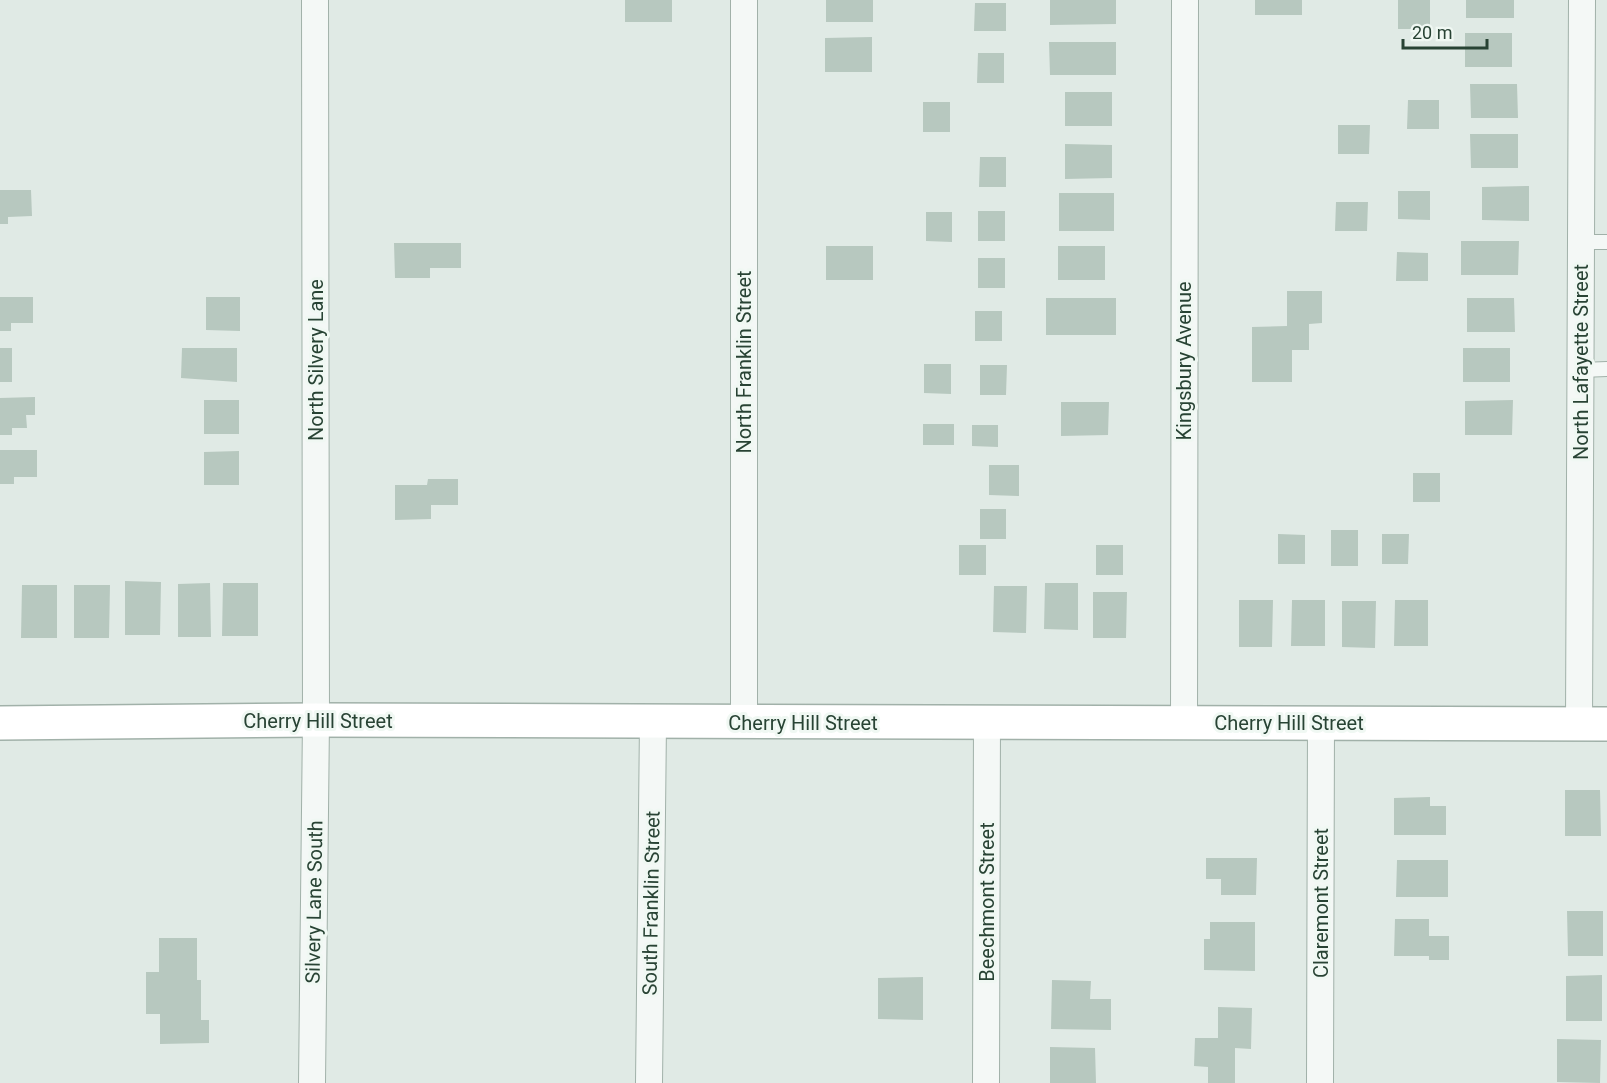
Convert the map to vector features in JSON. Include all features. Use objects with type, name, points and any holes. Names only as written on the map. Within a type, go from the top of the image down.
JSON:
[{"type":"main road","name":"Cherry Hill Street","points":[[0,723],[316,720],[653,723],[987,721],[1593,724]]},
{"type":"street","name":"North Silvery Lane","points":[[315,0],[316,720]]},
{"type":"street","name":"North Franklin Street","points":[[744,0],[744,723]]},
{"type":"street","name":"Kingsbury Avenue","points":[[1184,723],[1185,0]]},
{"type":"street","name":"North Lafayette Street","points":[[1582,0],[1581,370],[1593,724]]},
{"type":"street","name":"Silvery Lane South","points":[[312,1083],[316,720]]},
{"type":"street","name":"Beechmont Street","points":[[986,1083],[987,721]]},
{"type":"street","name":"South Franklin Street","points":[[650,1083],[653,723]]},
{"type":"street","name":"Claremont Street","points":[[1320,1083],[1321,723]]},
{"type":"lane","points":[[1581,242],[1607,242]]},
{"type":"lane","points":[[1581,370],[1607,369]]},
{"type":"building","points":[[625,0],[672,0],[672,22],[625,22]]},
{"type":"building","points":[[826,0],[873,0],[873,22],[826,22]]},
{"type":"building","points":[[1050,0],[1116,0],[1116,24],[1050,25]]},
{"type":"building","points":[[1255,0],[1302,0],[1302,15],[1255,15]]},
{"type":"building","points":[[1398,0],[1430,0],[1430,29],[1398,29]]},
{"type":"building","points":[[1466,0],[1514,0],[1514,18],[1466,18]]},
{"type":"building","points":[[975,3],[1006,3],[1006,31],[974,31]]},
{"type":"building","points":[[1465,33],[1512,33],[1512,67],[1465,67]]},
{"type":"building","points":[[872,37],[872,72],[825,72],[825,38]]},
{"type":"building","points":[[1049,42],[1116,42],[1116,75],[1050,75]]},
{"type":"building","points":[[978,53],[1004,53],[1004,83],[977,83]]},
{"type":"building","points":[[1470,84],[1517,84],[1518,118],[1471,118]]},
{"type":"building","points":[[1065,92],[1112,92],[1112,126],[1065,126]]},
{"type":"building","points":[[1408,100],[1439,100],[1439,129],[1407,129]]},
{"type":"building","points":[[923,102],[950,102],[950,132],[923,132]]},
{"type":"building","points":[[1338,125],[1370,125],[1369,154],[1338,154]]},
{"type":"building","points":[[1470,134],[1518,134],[1518,168],[1471,168]]},
{"type":"building","points":[[1065,144],[1112,145],[1112,178],[1065,179]]},
{"type":"building","points":[[980,157],[1006,157],[1006,187],[979,187]]},
{"type":"building","points":[[1529,186],[1529,221],[1482,220],[1482,187]]},
{"type":"building","points":[[0,190],[31,190],[32,216],[8,217],[8,224],[0,224]]},
{"type":"building","points":[[1398,191],[1430,191],[1430,220],[1398,219]]},
{"type":"building","points":[[1059,193],[1114,193],[1114,231],[1059,231]]},
{"type":"building","points":[[1336,202],[1368,202],[1367,231],[1335,231]]},
{"type":"building","points":[[978,211],[1005,211],[1005,241],[978,241]]},
{"type":"building","points":[[926,212],[952,212],[952,242],[926,241]]},
{"type":"building","points":[[1461,241],[1519,241],[1518,275],[1461,275]]},
{"type":"building","points":[[394,243],[461,243],[461,268],[430,268],[430,278],[395,278]]},
{"type":"building","points":[[826,246],[873,246],[873,280],[826,280]]},
{"type":"building","points":[[1058,246],[1105,246],[1105,280],[1058,280]]},
{"type":"building","points":[[1397,252],[1428,253],[1428,281],[1396,281]]},
{"type":"building","points":[[978,258],[1005,258],[1005,288],[978,288]]},
{"type":"building","points":[[1287,291],[1322,291],[1322,323],[1309,324],[1309,350],[1292,350],[1292,382],[1252,382],[1252,327],[1287,326]]},
{"type":"building","points":[[0,297],[33,297],[33,323],[11,323],[11,331],[0,331]]},
{"type":"building","points":[[206,297],[240,297],[240,331],[206,330]]},
{"type":"building","points":[[1046,298],[1116,298],[1116,335],[1046,335]]},
{"type":"building","points":[[1467,298],[1514,298],[1515,332],[1467,332]]},
{"type":"building","points":[[975,311],[1002,311],[1002,341],[975,341]]},
{"type":"building","points":[[0,348],[12,348],[12,382],[0,382]]},
{"type":"building","points":[[182,348],[237,348],[237,382],[181,378]]},
{"type":"building","points":[[1463,348],[1510,348],[1510,382],[1463,382]]},
{"type":"building","points":[[924,364],[951,364],[951,394],[924,393]]},
{"type":"building","points":[[980,365],[1007,365],[1006,395],[980,395]]},
{"type":"building","points":[[35,397],[35,415],[26,415],[27,428],[12,428],[12,435],[0,435],[0,398]]},
{"type":"building","points":[[204,400],[239,400],[239,434],[204,434]]},
{"type":"building","points":[[1513,400],[1512,435],[1465,435],[1465,401]]},
{"type":"building","points":[[1061,402],[1109,402],[1108,435],[1061,436]]},
{"type":"building","points":[[923,424],[954,424],[954,445],[923,445]]},
{"type":"building","points":[[972,425],[998,425],[998,447],[972,446]]},
{"type":"building","points":[[0,450],[37,450],[37,477],[14,477],[14,484],[0,484]]},
{"type":"building","points":[[239,451],[239,485],[204,485],[204,452]]},
{"type":"building","points":[[989,465],[1019,465],[1019,496],[989,495]]},
{"type":"building","points":[[1413,473],[1440,473],[1440,502],[1413,502]]},
{"type":"building","points":[[428,479],[458,479],[458,505],[431,505],[431,519],[395,520],[395,485],[427,485]]},
{"type":"building","points":[[980,509],[1006,509],[1006,539],[980,539]]},
{"type":"building","points":[[1331,530],[1358,530],[1358,566],[1331,566]]},
{"type":"building","points":[[1278,534],[1305,535],[1305,564],[1278,564]]},
{"type":"building","points":[[1382,534],[1409,534],[1408,564],[1382,564]]},
{"type":"building","points":[[959,545],[986,545],[986,575],[959,575]]},
{"type":"building","points":[[1096,545],[1123,545],[1123,575],[1096,575]]},
{"type":"building","points":[[125,581],[161,582],[160,635],[125,635]]},
{"type":"building","points":[[210,583],[211,637],[178,637],[178,584]]},
{"type":"building","points":[[223,583],[258,583],[258,636],[222,636]]},
{"type":"building","points":[[1045,583],[1078,583],[1078,630],[1044,629]]},
{"type":"building","points":[[22,585],[57,585],[57,638],[21,638]]},
{"type":"building","points":[[74,585],[110,585],[109,638],[74,638]]},
{"type":"building","points":[[994,586],[1027,586],[1026,633],[993,632]]},
{"type":"building","points":[[1093,592],[1127,592],[1126,638],[1093,638]]},
{"type":"building","points":[[1239,600],[1273,600],[1272,647],[1239,647]]},
{"type":"building","points":[[1292,600],[1325,600],[1325,646],[1291,646]]},
{"type":"building","points":[[1395,600],[1428,600],[1428,646],[1394,646]]},
{"type":"building","points":[[1342,601],[1376,601],[1375,648],[1342,647]]},
{"type":"building","points":[[1565,790],[1600,790],[1601,836],[1565,836]]},
{"type":"building","points":[[1430,797],[1430,806],[1446,806],[1446,835],[1394,835],[1394,798]]},
{"type":"building","points":[[1206,858],[1257,858],[1256,895],[1221,895],[1221,879],[1206,879]]},
{"type":"building","points":[[1397,860],[1448,860],[1448,897],[1396,897]]},
{"type":"building","points":[[1567,911],[1603,911],[1603,956],[1568,956]]},
{"type":"building","points":[[1395,919],[1429,919],[1429,936],[1449,936],[1449,960],[1429,960],[1429,956],[1394,956]]},
{"type":"building","points":[[1210,922],[1255,922],[1255,971],[1204,970],[1204,939],[1210,939]]},
{"type":"building","points":[[159,938],[197,938],[197,980],[201,980],[201,1020],[209,1020],[209,1043],[160,1044],[160,1014],[146,1014],[146,972],[159,972]]},
{"type":"building","points":[[1602,975],[1602,1021],[1566,1021],[1566,976]]},
{"type":"building","points":[[923,977],[923,1020],[878,1019],[878,978]]},
{"type":"building","points":[[1052,980],[1091,981],[1090,999],[1111,999],[1111,1030],[1051,1029]]},
{"type":"building","points":[[1218,1007],[1252,1008],[1251,1049],[1235,1048],[1235,1083],[1208,1083],[1208,1067],[1194,1066],[1195,1038],[1218,1038]]},
{"type":"building","points":[[1557,1039],[1601,1040],[1600,1083],[1557,1082]]},
{"type":"building","points":[[1050,1047],[1095,1048],[1096,1083],[1050,1083]]}]
